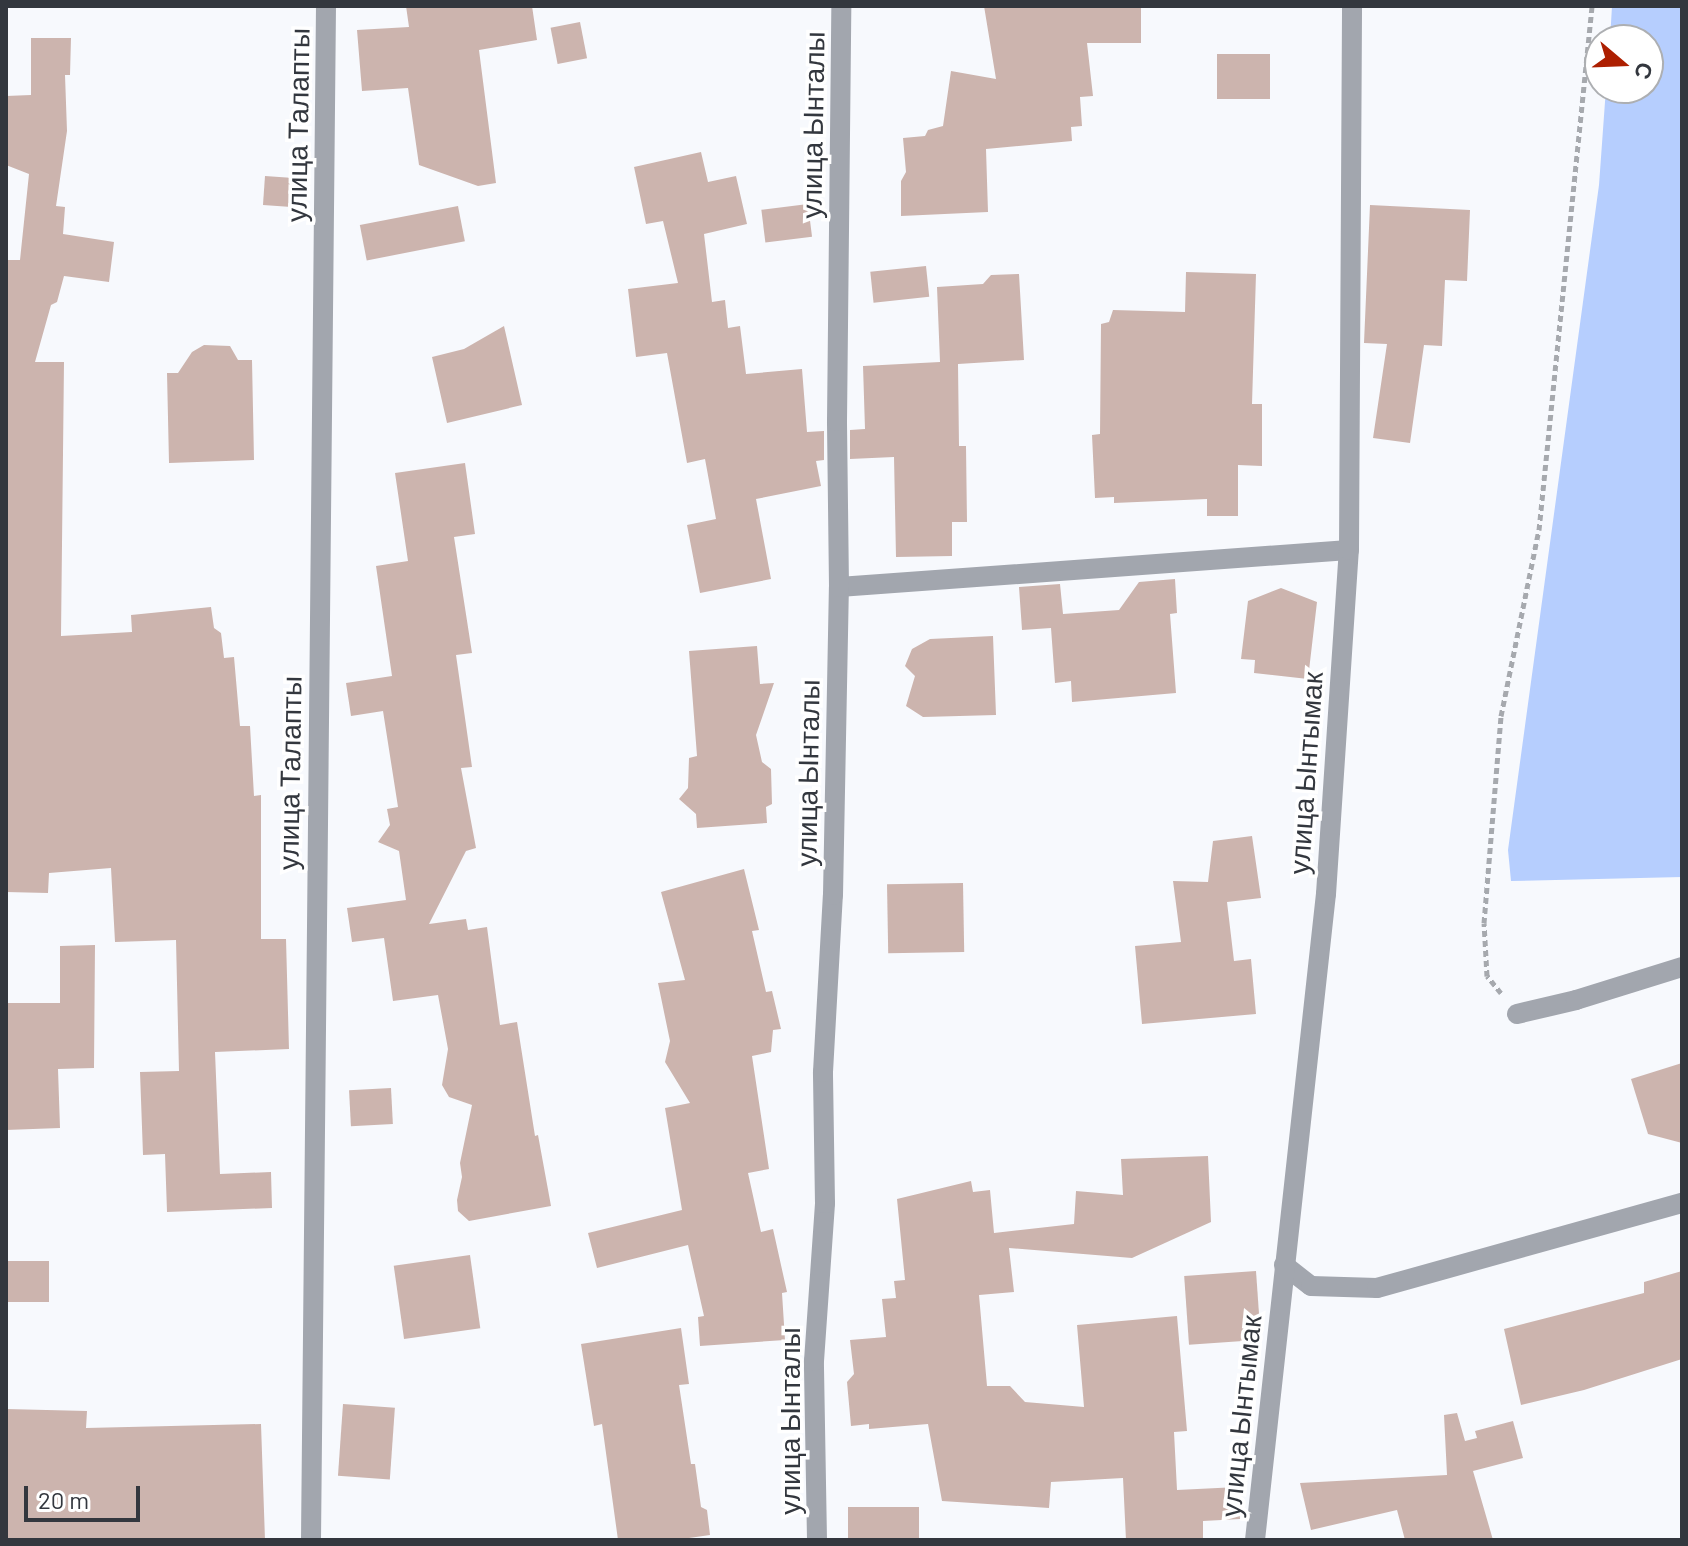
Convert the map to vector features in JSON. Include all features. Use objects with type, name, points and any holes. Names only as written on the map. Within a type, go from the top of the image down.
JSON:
[{"type":"street","name":"улица Талапты","points":[[311,1540],[326,6]]},
{"type":"street","name":"улица Ынталы","points":[[817,1540],[814,1361],[825,1203],[823,1072],[833,895],[839,587],[837,421],[841,6]]},
{"type":"street","name":"улица Ынтымак","points":[[1255,1540],[1326,894],[1349,550],[1352,6]]},
{"type":"street","points":[[839,587],[1349,550]]},
{"type":"street","points":[[1517,1014],[1576,1000],[1682,967]]},
{"type":"street","points":[[1284,1265],[1311,1286],[1377,1288],[1682,1203]]},
{"type":"path","points":[[1517,1014],[1487,976],[1484,923],[1501,716],[1539,530],[1556,389],[1592,6]]},
{"type":"shaded area","points":[[1612,6],[1682,6],[1682,877],[1511,881],[1508,850],[1599,185],[1605,104],[1664,104],[1664,24],[1611,24]]},
{"type":"building","points":[[406,6],[532,6],[537,40],[479,50],[496,183],[478,186],[419,165],[408,88],[362,91],[357,30],[409,27]]},
{"type":"building","points":[[984,6],[1141,6],[1141,43],[1087,43],[1093,96],[1080,97],[1082,126],[1071,127],[1072,141],[986,149],[988,212],[901,216],[901,181],[906,172],[903,138],[925,136],[928,130],[943,126],[951,71],[996,79]]},
{"type":"building","points":[[580,22],[587,58],[558,64],[551,28]]},
{"type":"building","points":[[31,38],[71,38],[70,75],[65,75],[67,131],[56,206],[65,207],[63,234],[114,242],[109,282],[64,276],[57,302],[51,305],[35,362],[64,362],[61,636],[132,632],[131,615],[211,607],[214,628],[221,633],[224,658],[234,657],[240,726],[250,726],[254,796],[261,795],[261,939],[286,939],[289,1049],[215,1052],[220,1174],[271,1172],[272,1208],[167,1212],[165,1154],[143,1155],[140,1072],[179,1071],[176,940],[115,942],[111,868],[49,873],[48,893],[6,892],[6,260],[20,260],[29,174],[6,165],[6,96],[31,95]]},
{"type":"building","points":[[1217,54],[1270,54],[1270,99],[1217,99]]},
{"type":"building","points":[[701,152],[708,182],[736,176],[747,224],[704,234],[712,302],[725,300],[728,328],[740,326],[746,374],[802,369],[807,432],[824,431],[824,460],[816,461],[821,486],[756,499],[771,579],[700,593],[687,525],[716,519],[705,459],[687,463],[667,353],[636,357],[628,289],[678,283],[663,221],[646,224],[634,167]]},
{"type":"building","points":[[265,176],[297,178],[295,207],[263,205]]},
{"type":"building","points":[[808,204],[812,237],[765,242],[761,210]]},
{"type":"building","points":[[1370,205],[1470,210],[1467,281],[1445,280],[1442,346],[1424,345],[1410,443],[1373,438],[1387,344],[1364,343]]},
{"type":"building","points":[[458,206],[465,241],[367,260],[360,225]]},
{"type":"building","points":[[926,266],[929,297],[874,303],[870,272]]},
{"type":"building","points":[[1186,272],[1256,274],[1252,404],[1262,404],[1262,466],[1238,465],[1238,516],[1207,516],[1207,499],[1114,503],[1114,497],[1095,498],[1092,435],[1100,434],[1101,324],[1109,322],[1113,310],[1185,312]]},
{"type":"building","points":[[1019,274],[1024,360],[958,364],[959,446],[966,446],[967,522],[952,522],[952,556],[896,557],[894,457],[850,459],[850,430],[865,429],[863,366],[940,362],[937,287],[983,284],[991,275]]},
{"type":"building","points":[[504,326],[522,405],[447,423],[432,357],[464,349]]},
{"type":"building","points":[[204,345],[230,346],[238,360],[252,360],[254,460],[169,463],[167,373],[178,373],[192,352]]},
{"type":"building","points":[[465,463],[475,534],[454,537],[472,653],[456,655],[472,767],[461,768],[476,848],[466,851],[429,924],[466,919],[468,930],[487,927],[500,1025],[517,1022],[535,1136],[538,1135],[551,1206],[469,1221],[458,1211],[457,1200],[462,1177],[460,1163],[472,1105],[449,1097],[442,1085],[448,1049],[438,995],[393,1001],[384,938],[352,942],[347,908],[406,900],[399,851],[378,842],[390,825],[387,809],[398,807],[383,711],[351,716],[346,683],[392,676],[376,566],[408,561],[395,473]]},
{"type":"building","points":[[1175,579],[1177,613],[1170,614],[1176,693],[1072,702],[1071,681],[1055,683],[1051,628],[1022,630],[1019,587],[1060,584],[1063,614],[1119,610],[1139,582]]},
{"type":"building","points":[[1281,588],[1317,602],[1308,679],[1254,673],[1255,660],[1241,659],[1248,601]]},
{"type":"building","points":[[993,636],[996,715],[923,717],[906,706],[915,676],[905,666],[912,649],[930,639]]},
{"type":"building","points":[[757,646],[760,684],[774,683],[756,735],[762,762],[771,769],[772,804],[766,807],[767,823],[697,828],[696,814],[679,799],[688,788],[689,758],[697,756],[689,651]]},
{"type":"building","points":[[1252,836],[1261,898],[1227,902],[1234,961],[1251,959],[1256,1014],[1142,1024],[1135,946],[1181,942],[1173,881],[1208,882],[1213,841]]},
{"type":"building","points":[[744,869],[759,930],[752,931],[766,992],[772,991],[781,1029],[773,1030],[771,1052],[752,1056],[769,1169],[748,1173],[761,1232],[773,1229],[787,1292],[782,1293],[785,1340],[700,1346],[698,1317],[704,1316],[688,1245],[597,1268],[588,1233],[682,1210],[665,1108],[690,1103],[665,1062],[670,1041],[658,983],[685,980],[661,892]]},
{"type":"building","points":[[963,883],[964,952],[888,953],[887,884]]},
{"type":"building","points":[[95,945],[94,1068],[58,1069],[60,1128],[6,1130],[6,1003],[60,1003],[60,946]]},
{"type":"building","points":[[1682,1063],[1682,1143],[1648,1134],[1631,1079]]},
{"type":"building","points":[[391,1088],[393,1124],[351,1126],[349,1090]]},
{"type":"building","points":[[1208,1156],[1211,1222],[1132,1258],[1009,1248],[1014,1292],[979,1295],[987,1386],[1010,1386],[1025,1402],[1084,1407],[1077,1325],[1177,1316],[1187,1431],[1174,1432],[1177,1490],[1238,1487],[1240,1519],[1203,1521],[1203,1540],[1126,1540],[1123,1478],[1051,1482],[1049,1508],[942,1501],[928,1424],[869,1429],[869,1424],[851,1426],[847,1382],[854,1374],[850,1340],[886,1337],[882,1299],[896,1298],[894,1281],[905,1280],[897,1199],[971,1181],[973,1192],[990,1190],[994,1233],[1074,1224],[1076,1191],[1123,1195],[1121,1159]]},
{"type":"building","points":[[470,1255],[480,1328],[404,1339],[394,1266]]},
{"type":"building","points":[[6,1261],[49,1261],[49,1302],[6,1302]]},
{"type":"building","points":[[1256,1271],[1261,1340],[1189,1345],[1184,1276]]},
{"type":"building","points":[[1682,1271],[1682,1359],[1584,1390],[1521,1405],[1504,1329],[1644,1293],[1644,1282]]},
{"type":"building","points":[[681,1328],[689,1384],[679,1385],[691,1464],[695,1464],[701,1507],[707,1510],[710,1535],[675,1540],[618,1540],[602,1424],[594,1426],[581,1344]]},
{"type":"building","points":[[343,1404],[395,1408],[390,1479],[338,1476]]},
{"type":"building","points":[[6,1409],[87,1411],[86,1428],[261,1424],[265,1540],[6,1540]]},
{"type":"building","points":[[1457,1413],[1465,1441],[1477,1438],[1475,1431],[1513,1421],[1523,1458],[1473,1471],[1493,1540],[1405,1540],[1397,1510],[1311,1530],[1300,1483],[1447,1475],[1444,1415]]},
{"type":"building","points":[[848,1507],[919,1507],[919,1540],[848,1540]]}]
